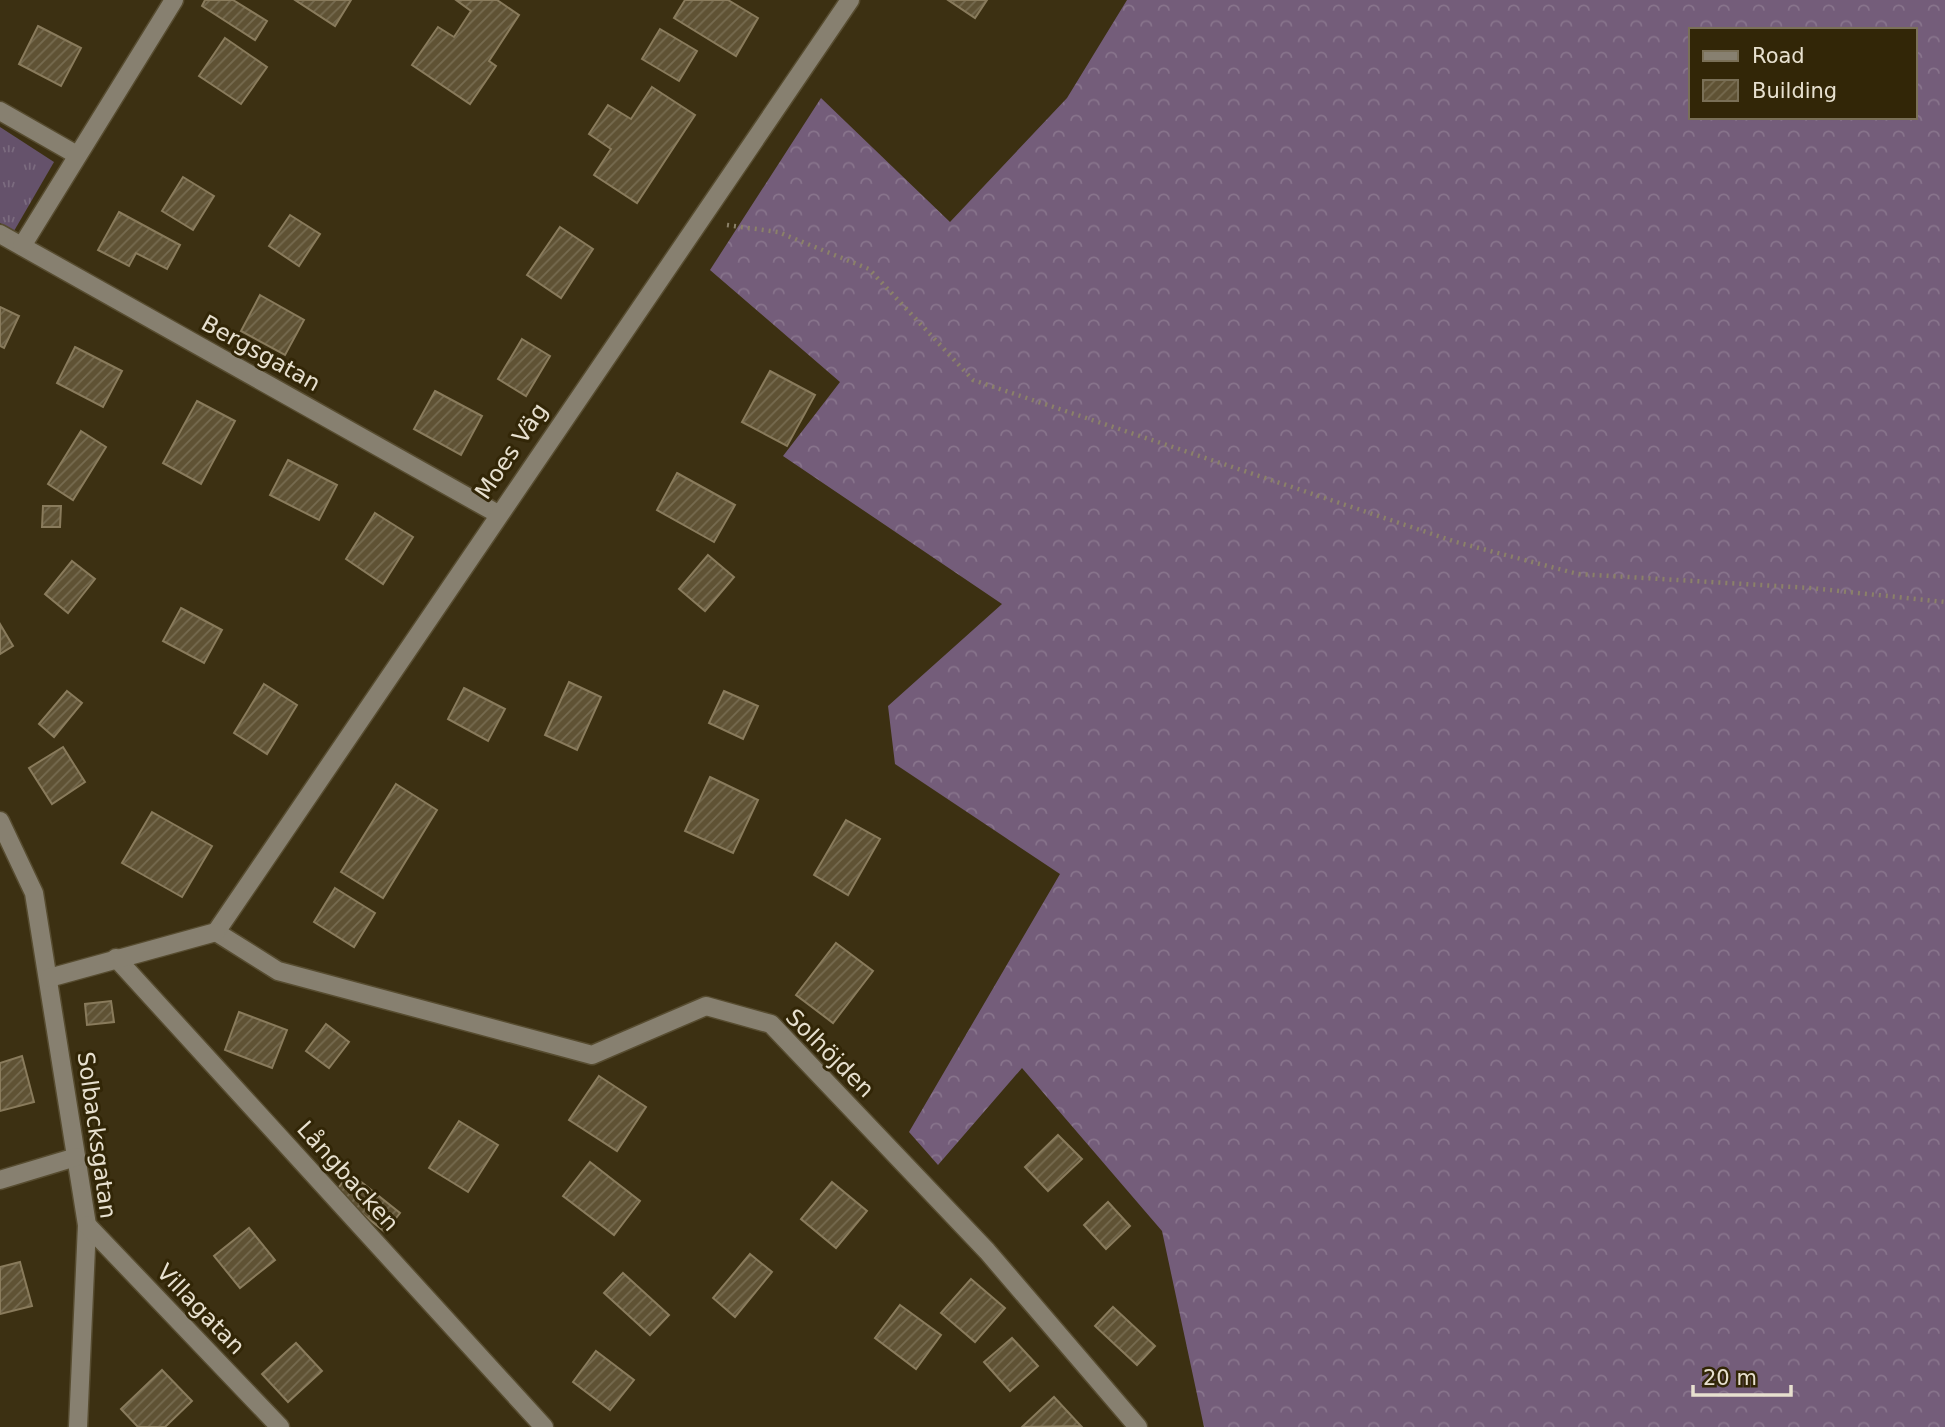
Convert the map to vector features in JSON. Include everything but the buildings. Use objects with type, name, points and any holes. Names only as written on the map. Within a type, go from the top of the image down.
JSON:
[{"type":"street","points":[[22,246],[174,0]]},
{"type":"street","name":"Moes Väg","points":[[216,932],[699,221],[842,3]]},
{"type":"street","points":[[0,111],[77,155]]},
{"type":"street","name":"Bergsgatan","points":[[0,234],[498,514]]},
{"type":"street","name":"Solbacksgatan","points":[[0,821],[34,893],[87,1225],[78,1427]]},
{"type":"street","points":[[48,978],[216,932]]},
{"type":"street","name":"Solhöjden","points":[[216,932],[278,971],[592,1055],[706,1006],[771,1024],[987,1251],[1138,1427]]},
{"type":"street","name":"Långbacken","points":[[116,958],[544,1427]]},
{"type":"street","points":[[0,1180],[76,1157]]},
{"type":"street","name":"Villagatan","points":[[87,1225],[280,1427]]},
{"type":"path","points":[[699,221],[778,233],[869,269],[973,380],[1456,542],[1578,574],[1810,589],[1945,602]]},
{"type":"green space","points":[[1127,0],[1945,0],[1945,1427],[1204,1427],[1162,1231],[1022,1068],[938,1165],[909,1132],[1060,874],[895,764],[888,706],[1002,604],[783,456],[840,382],[710,270],[821,98],[950,222],[1067,98]]},
{"type":"green space","points":[[0,127],[54,162],[14,231],[0,223]]}]
